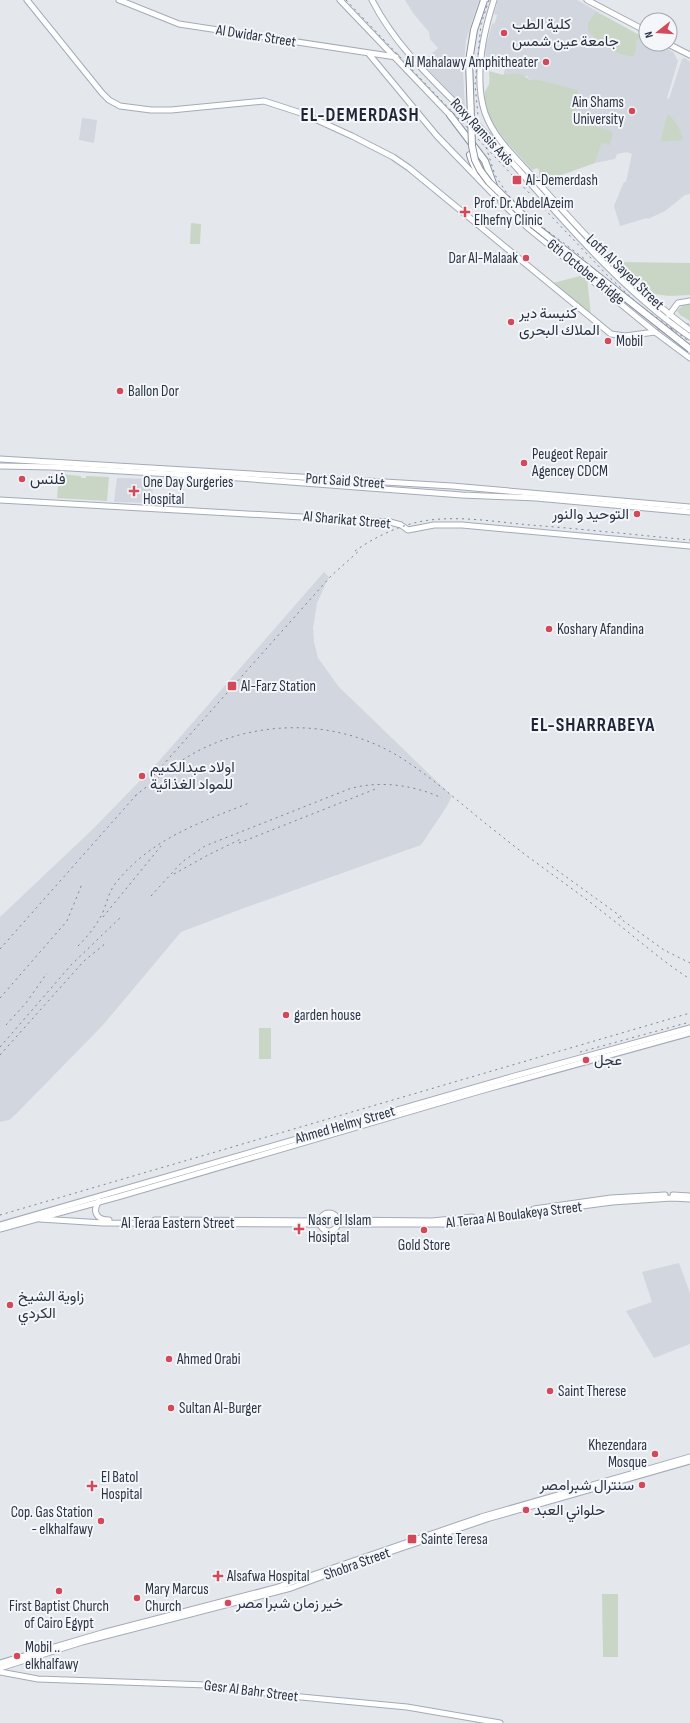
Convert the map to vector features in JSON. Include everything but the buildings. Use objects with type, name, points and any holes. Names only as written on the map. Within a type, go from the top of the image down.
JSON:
[{"type":"highway","name":"6th October Bridge","points":[[480,0],[470,29],[465,60],[468,146],[472,162],[477,172],[486,184],[527,225],[657,330],[690,354]]},
{"type":"highway","name":"6th October Bridge","points":[[484,0],[474,30],[469,54],[471,131],[475,160],[485,178],[537,228],[690,349]]},
{"type":"highway","points":[[450,115],[485,161],[494,186]]},
{"type":"main road","points":[[27,0],[97,88],[113,103],[125,107],[163,110],[210,108],[257,101],[273,103],[304,114],[352,136],[398,161],[449,200],[611,334],[625,336],[655,332]]},
{"type":"main road","name":"Al Dwidar Street","points":[[119,0],[179,24],[396,57]]},
{"type":"main road","points":[[340,0],[450,115]]},
{"type":"main road","name":"Roxy Ramsis Axis","points":[[372,0],[388,28],[412,59],[488,136],[601,261],[637,296],[690,337]]},
{"type":"main road","name":"Lotfi Al Sayed Street","points":[[494,0],[484,38],[481,75],[482,102],[493,130],[548,194],[590,238],[669,315],[690,330]]},
{"type":"main road","points":[[587,0],[638,28]]},
{"type":"main road","points":[[678,46],[690,51]]},
{"type":"main road","points":[[678,48],[690,55]]},
{"type":"main road","points":[[369,54],[437,136],[480,182],[527,227],[655,332],[690,358]]},
{"type":"main road","points":[[669,315],[678,303],[690,301]]},
{"type":"main road","points":[[676,327],[690,330]]},
{"type":"main road","points":[[8,459],[8,466]]},
{"type":"main road","name":"Port Said Street","points":[[0,462],[8,459],[412,487],[462,495],[532,498],[674,508],[690,507]]},
{"type":"main road","name":"Port Said Street","points":[[0,462],[8,466],[53,467],[412,487],[452,486],[662,507]]},
{"type":"main road","points":[[452,486],[454,489],[452,494]]},
{"type":"main road","points":[[460,487],[462,495]]},
{"type":"main road","name":"Al Sharikat Street","points":[[0,500],[390,522],[401,525],[408,530],[434,525],[462,525],[690,546]]},
{"type":"main road","name":"Port Said Street","points":[[674,508],[690,512]]},
{"type":"main road","name":"Ahmed Helmy Street","points":[[0,1225],[640,1044],[690,1028]]},
{"type":"main road","name":"Ahmed Helmy Street","points":[[640,1044],[690,1033]]},
{"type":"main road","name":"Ahmed Helmy Street","points":[[0,1229],[125,1195],[135,1188]]},
{"type":"main road","points":[[121,1190],[125,1195]]},
{"type":"main road","name":"Al Teraa Al Boulakeya Street","points":[[338,1222],[432,1221],[612,1200],[665,1195],[690,1196]]},
{"type":"main road","name":"Al Teraa Al Boulakeya Street","points":[[612,1200],[672,1198],[690,1199]]},
{"type":"main road","points":[[90,1222],[96,1213],[96,1208],[99,1201]]},
{"type":"main road","points":[[328,1212],[335,1215],[338,1222],[334,1229],[328,1231],[323,1228],[320,1222],[322,1215],[328,1212]]},
{"type":"main road","name":"Al Teraa Eastern Street","points":[[96,1213],[103,1220],[140,1222]]},
{"type":"main road","name":"Al Teraa Eastern Street","points":[[37,1219],[90,1222],[320,1222]]},
{"type":"main road","name":"Shobra Street","points":[[544,1501],[690,1457]]},
{"type":"main road","name":"Shobra Street","points":[[0,1668],[82,1642],[298,1583],[490,1516],[690,1461]]},
{"type":"main road","name":"Shobra Street","points":[[0,1664],[102,1632],[298,1583]]},
{"type":"main road","name":"Gesr Al Bahr Street","points":[[0,1672],[38,1679],[207,1685],[286,1695],[407,1707],[500,1723]]},
{"type":"main road","points":[[0,1679],[8,1674]]},
{"type":"shaded area","points":[[405,0],[479,0],[466,40],[463,70],[465,109],[422,63],[438,48],[430,39],[429,32],[413,13]]},
{"type":"shaded area","name":"Ain Shams University","points":[[498,0],[577,0],[638,34],[638,52],[673,52],[678,61],[667,98],[669,99],[682,59],[685,58],[690,62],[690,194],[685,195],[665,211],[648,219],[647,218],[620,226],[614,206],[624,182],[626,182],[632,154],[627,152],[617,154],[615,159],[595,163],[602,143],[610,140],[598,125],[572,117],[576,104],[574,103],[577,91],[535,79],[529,80],[527,76],[506,75],[504,73],[507,62],[486,57],[485,50],[492,24],[495,23],[497,15],[494,14]]},
{"type":"shaded area","points":[[82,118],[97,120],[94,143],[79,140]]},
{"type":"shaded area","name":"One Day Surgeries Hospital","points":[[117,478],[153,479],[152,503],[114,502]]},
{"type":"shaded area","points":[[324,572],[329,577],[317,603],[313,628],[314,642],[318,658],[339,687],[452,796],[447,806],[421,845],[181,932],[103,1025],[16,1114],[9,1120],[0,1122],[0,917],[93,829],[160,760]]},
{"type":"shaded area","points":[[679,1263],[690,1293],[690,1344],[654,1358],[626,1311],[652,1302],[642,1272]]},
{"type":"green space","points":[[596,12],[638,34],[636,50],[633,57],[617,53],[595,41],[593,35],[588,32],[588,23]]},
{"type":"green space","points":[[489,71],[503,75],[504,73],[507,75],[519,74],[525,76],[529,80],[535,79],[577,90],[578,92],[574,103],[577,104],[572,117],[613,132],[610,145],[602,143],[595,163],[556,177],[546,185],[539,177],[539,170],[537,168],[532,170],[517,154],[501,134],[488,113],[485,102],[485,92],[489,84]]},
{"type":"green space","points":[[669,114],[678,126],[683,138],[681,140],[662,142],[661,139],[667,116]]},
{"type":"green space","points":[[191,223],[201,224],[200,244],[190,244]]},
{"type":"green space","points":[[620,262],[690,263],[690,295],[669,296],[654,294]]},
{"type":"green space","points":[[584,275],[587,278],[591,315],[553,283]]},
{"type":"green space","points":[[690,303],[690,321],[680,315],[677,311],[684,304]]},
{"type":"green space","points":[[59,474],[81,476],[81,478],[86,478],[86,476],[109,477],[107,501],[57,498]]},
{"type":"green space","points":[[259,1028],[271,1028],[271,1059],[259,1059]]},
{"type":"green space","points":[[602,1594],[618,1594],[618,1657],[603,1657]]},
{"type":"tunnel","points":[[655,332],[690,325]]},
{"type":"railway","points":[[346,0],[607,275],[638,304],[690,342]]},
{"type":"railway","points":[[489,0],[481,24],[475,85],[479,125],[495,175],[508,195],[537,223],[586,260]]},
{"type":"railway","points":[[355,551],[381,535],[400,527],[430,520],[442,519],[480,520],[690,540]]},
{"type":"railway","points":[[154,775],[331,576],[360,550]]},
{"type":"railway","points":[[135,796],[172,767],[196,752],[220,741],[271,729],[297,728],[324,730],[349,735],[374,744],[398,756],[437,783],[486,824],[591,903],[668,964],[690,979]]},
{"type":"railway","points":[[151,896],[182,862],[205,846],[349,789],[360,786],[384,784],[396,785],[420,790],[442,798]]},
{"type":"railway","points":[[239,843],[378,788]]},
{"type":"railway","points":[[0,949],[138,793]]},
{"type":"railway","points":[[78,946],[98,921],[115,884],[129,868],[144,855],[176,834],[249,803]]},
{"type":"railway","points":[[174,874],[243,838]]},
{"type":"railway","points":[[103,917],[161,846]]},
{"type":"railway","points":[[547,863],[623,918]]},
{"type":"railway","points":[[0,998],[67,921],[82,884]]},
{"type":"railway","points":[[0,1047],[72,964],[122,916]]},
{"type":"railway","points":[[618,917],[664,950],[690,963]]},
{"type":"railway","points":[[0,1055],[84,961],[106,943]]},
{"type":"railway","points":[[6,1025],[26,1003],[47,973]]},
{"type":"railway","points":[[0,1215],[690,1013]]},
{"type":"railway","points":[[580,1052],[690,1022]]},
{"type":"place","name":"كلية الطب جامعة عين شمس","points":[[504,33]]},
{"type":"place","name":"Al Mahalawy Amphitheater","points":[[546,62]]},
{"type":"place","name":"Ain Shams University","points":[[632,111]]},
{"type":"place","name":"Al-Demerdash","points":[[517,180]]},
{"type":"place","name":"Prof. Dr. AbdelAzeim Elhefny Clinic","points":[[465,212]]},
{"type":"place","name":"Dar Al-Malaak","points":[[526,258]]},
{"type":"place","name":"كنيسة دير الملاك البحرى","points":[[511,322]]},
{"type":"place","name":"Mobil","points":[[608,341]]},
{"type":"place","name":"Ballon Dor","points":[[120,391]]},
{"type":"place","name":"Peugeot Repair Agencey CDCM","points":[[524,463]]},
{"type":"place","name":"فلتس","points":[[22,479]]},
{"type":"place","name":"One Day Surgeries Hospital","points":[[134,491]]},
{"type":"place","name":"التوحيد والنور","points":[[637,514]]},
{"type":"place","name":"Koshary Afandina","points":[[549,629]]},
{"type":"place","name":"Al-Farz Station","points":[[232,686]]},
{"type":"place","name":"اولاد عبدالكىيم للمواد الغذائية","points":[[142,776]]},
{"type":"place","name":"garden house","points":[[286,1015]]},
{"type":"place","name":"عجل","points":[[586,1060]]},
{"type":"place","name":"Nasr el Islam Hosiptal","points":[[299,1229]]},
{"type":"place","name":"Gold Store","points":[[424,1230]]},
{"type":"place","name":"زاوية الشيخ الكردي","points":[[10,1305]]},
{"type":"place","name":"Ahmed Orabi","points":[[169,1359]]},
{"type":"place","name":"Saint Therese","points":[[550,1391]]},
{"type":"place","name":"Sultan Al-Burger","points":[[171,1408]]},
{"type":"place","name":"Khezendara Mosque","points":[[655,1454]]},
{"type":"place","name":"سنترال شبرامصر","points":[[642,1485]]},
{"type":"place","name":"El Batol Hospital","points":[[92,1486]]},
{"type":"place","name":"حلواني العبد","points":[[526,1510]]},
{"type":"place","name":"Cop. Gas Station - elkhalfawy","points":[[101,1521]]},
{"type":"place","name":"Sainte Teresa","points":[[412,1539]]},
{"type":"place","name":"Alsafwa Hospital","points":[[218,1576]]},
{"type":"place","name":"First Baptist Church of Cairo Egypt","points":[[59,1591]]},
{"type":"place","name":"Mary Marcus Church","points":[[137,1598]]},
{"type":"place","name":"خير زمان شبرا مصر","points":[[228,1603]]},
{"type":"place","name":"Mobil .. elkhalfawy","points":[[17,1656]]},
{"type":"district","name":"EL-DEMERDASH","points":[[360,115]]},
{"type":"district","name":"EL-SHARRABEYA","points":[[593,725]]}]
